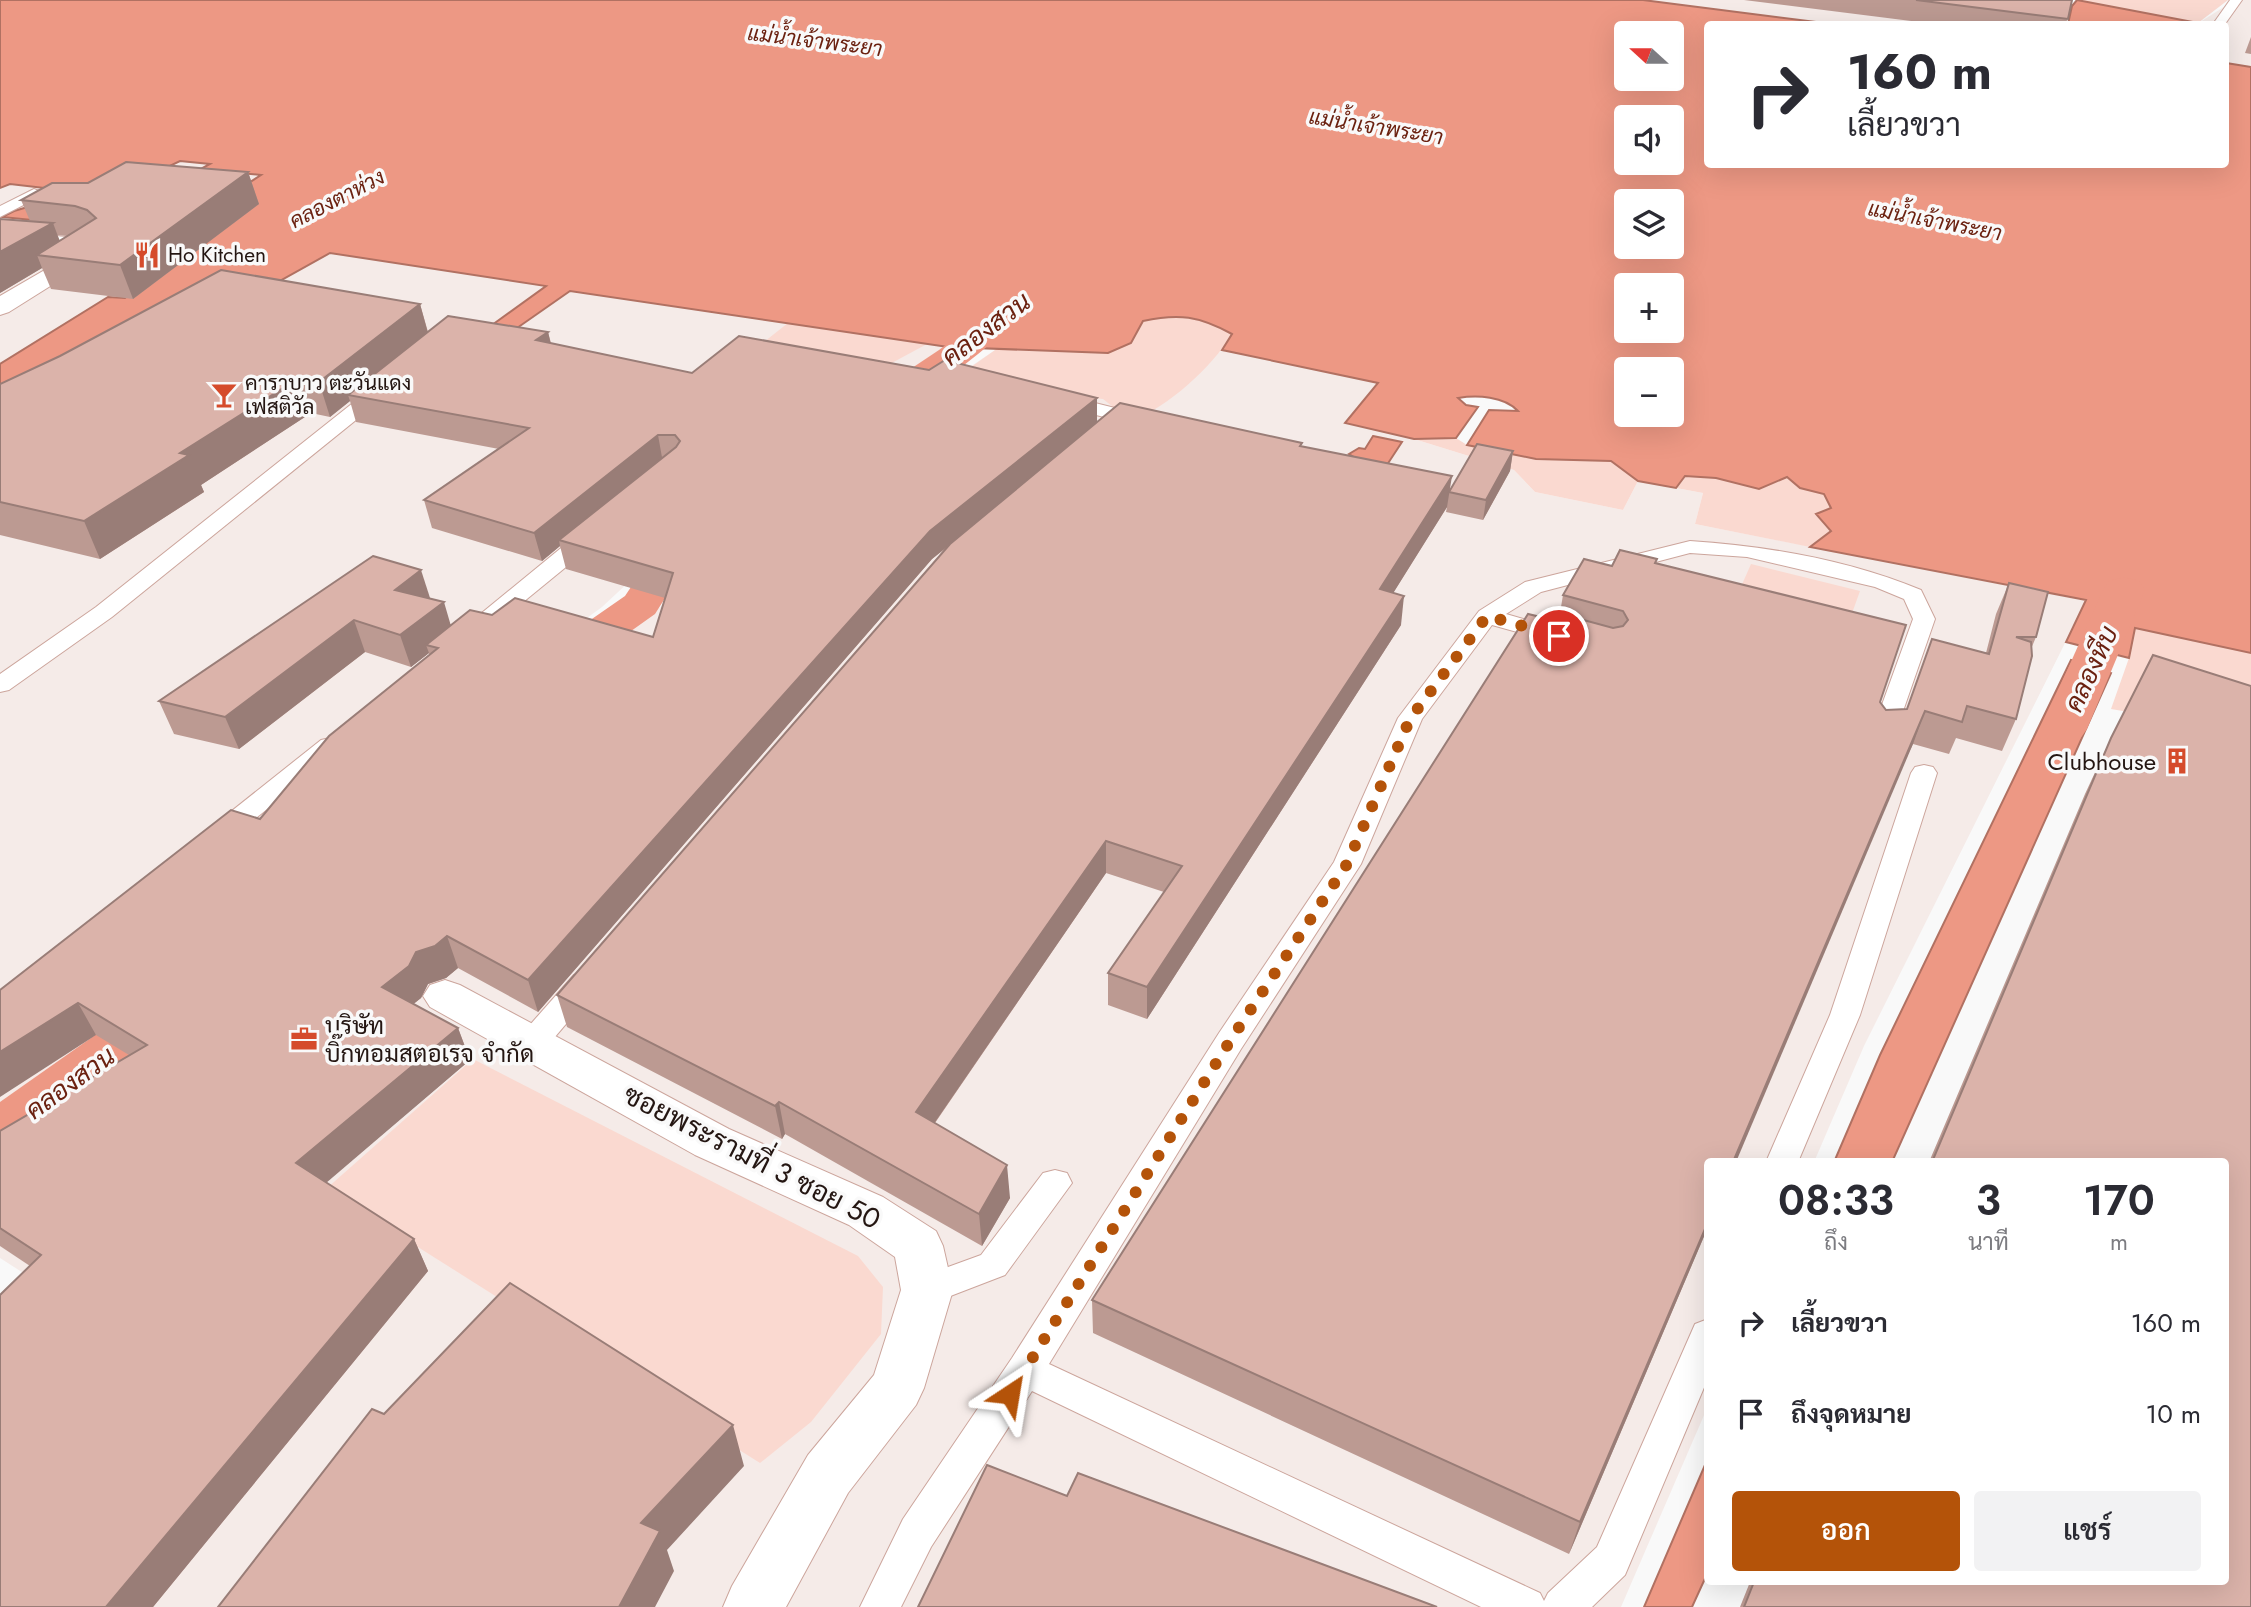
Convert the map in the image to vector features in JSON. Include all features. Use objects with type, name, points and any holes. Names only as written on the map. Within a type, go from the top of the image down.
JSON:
[{"type":"street","points":[[0,240],[82,246],[94,251],[0,307]]},
{"type":"street","name":"ซอยพระรามที่ 3 ซอย 50","points":[[445,996],[712,1142],[866,1211],[918,1246],[927,1290],[897,1388],[828,1475],[754,1607]]},
{"type":"lane","points":[[2221,21],[2236,0]]},
{"type":"lane","points":[[0,212],[34,194]]},
{"type":"lane","points":[[0,685],[104,612],[394,379]]},
{"type":"lane","points":[[1037,395],[1112,413],[1116,422],[1080,453]]},
{"type":"lane","points":[[469,635],[608,522]]},
{"type":"lane","points":[[880,1607],[918,1533],[1025,1370],[1215,1065],[1347,864],[1410,719],[1487,616],[1533,587],[1690,547],[1747,551],[1882,582],[1913,595],[1924,620],[1884,735]]},
{"type":"lane","points":[[1487,616],[1580,642]]},
{"type":"lane","points":[[197,852],[349,731]]},
{"type":"lane","points":[[1784,1158],[1845,1015],[1924,773]]},
{"type":"lane","points":[[532,1043],[597,968]]},
{"type":"lane","points":[[927,1290],[993,1265],[1055,1183]]},
{"type":"lane","points":[[1562,1607],[1611,1560],[1704,1344]]},
{"type":"lane","points":[[1025,1370],[1526,1607]]},
{"type":"shaded area","points":[[1643,0],[2050,0],[2072,6],[2069,21],[1808,21]]},
{"type":"shaded area","points":[[2081,0],[2228,0],[2201,21],[2129,12]]},
{"type":"shaded area","points":[[2235,0],[2251,0],[2251,67],[2229,63],[2229,21],[2202,21]]},
{"type":"shaded area","points":[[180,161],[211,164],[190,175],[219,171],[262,174],[125,298],[108,298],[0,364],[0,188],[9,184],[81,192],[4,217],[139,182]]},
{"type":"shaded area","points":[[330,253],[548,286],[493,324],[518,328],[570,291],[948,347],[842,415],[631,580],[602,607],[466,706],[112,1032],[0,1106],[0,411],[267,288]]},
{"type":"shaded area","points":[[1173,314],[1213,324],[1233,334],[1188,385],[1160,406],[1131,421],[1103,399],[947,384],[998,348],[1108,353],[1131,343],[1142,321]]},
{"type":"shaded area","points":[[788,323],[927,344],[849,386],[736,364]]},
{"type":"shaded area","points":[[998,348],[1178,386],[1222,350],[1378,383],[1345,423],[1414,439],[1514,470],[1535,492],[1623,510],[1638,481],[1703,493],[1695,524],[2086,601],[1864,1046],[1816,1158],[1704,1158],[1704,1415],[1621,1607],[0,1607],[53,1292],[0,1258],[0,1162],[330,914],[500,727],[668,601],[915,404]]},
{"type":"shaded area","points":[[1456,438],[1467,445],[1536,459],[1611,461],[1638,481],[1623,510],[1535,492],[1514,470],[1414,439]]},
{"type":"shaded area","points":[[1685,476],[1716,478],[1759,489],[1787,476],[1800,488],[1824,494],[1832,508],[1816,514],[1832,531],[1810,547],[1695,524],[1703,493],[1676,488]]},
{"type":"shaded area","points":[[1751,564],[1860,591],[1851,616],[1740,589]]},
{"type":"shaded area","points":[[2134,628],[2251,653],[2251,692],[2182,721],[2111,709],[2129,658]]},
{"type":"shaded area","points":[[473,1059],[858,1256],[883,1287],[881,1334],[811,1422],[760,1463],[326,1189]]},
{"type":"water","points":[[0,0],[1643,0],[1808,21],[1704,21],[1704,168],[2229,168],[2229,63],[2251,67],[2251,653],[2135,628],[2129,658],[2066,642],[2086,600],[1810,547],[1831,531],[1816,514],[1831,508],[1824,494],[1800,488],[1787,477],[1759,489],[1716,478],[1685,476],[1676,488],[1638,481],[1611,461],[1536,459],[1467,445],[1489,410],[1518,411],[1498,400],[1482,397],[1458,398],[1466,405],[1478,407],[1456,438],[1414,439],[1345,423],[1378,383],[1222,350],[1232,334],[1209,323],[1189,318],[1167,317],[1143,321],[1131,343],[1108,353],[948,347],[570,291],[517,328],[492,325],[546,286],[330,253],[267,288],[0,411],[0,364],[108,297],[125,298],[221,201],[261,175],[219,171],[188,176],[210,164],[180,161],[52,222],[2,217],[79,192],[10,184],[0,188]]},
{"type":"water","points":[[2077,0],[2187,21],[2069,21],[2072,6]]},
{"type":"water","points":[[1373,436],[1402,442],[1381,474],[1349,454],[1359,448],[1365,449]]},
{"type":"water","points":[[2071,660],[2111,673],[1894,1158],[1836,1158],[1880,1055]]},
{"type":"water","points":[[1704,1467],[1704,1581],[1692,1607],[1644,1607]]},
{"type":"building","points":[[1916,0],[2072,0],[2068,19]]},
{"type":"building","points":[[126,162],[248,172],[120,265],[37,255],[96,218],[87,210],[75,206],[21,200],[52,183],[88,183]]},
{"type":"building","points":[[0,219],[53,223],[0,252]]},
{"type":"building","points":[[221,270],[420,304],[319,382],[299,378],[180,453],[189,455],[84,521],[0,502],[0,384],[60,356]]},
{"type":"building","points":[[448,316],[548,332],[536,340],[692,373],[739,336],[929,370],[945,360],[1097,398],[930,531],[528,980],[447,936],[435,946],[416,952],[409,966],[382,987],[458,1028],[296,1163],[414,1239],[106,1607],[0,1607],[0,1295],[41,1255],[0,1228],[0,1131],[147,1045],[78,1003],[0,1052],[0,990],[231,810],[260,819],[329,736],[438,648],[426,645],[470,610],[492,615],[515,598],[653,637],[673,573],[559,540],[676,447],[680,441],[675,435],[658,435],[534,533],[424,500],[529,428],[348,395]]},
{"type":"building","points":[[1120,403],[1302,443],[1300,446],[1452,476],[1380,589],[1404,596],[1147,987],[1108,973],[1182,866],[1106,841],[916,1112],[1007,1165],[979,1214],[779,1102],[775,1106],[557,995],[950,544]]},
{"type":"building","points":[[1477,444],[1513,451],[1486,500],[1449,492]]},
{"type":"building","points":[[1620,550],[1657,559],[1655,563],[1906,625],[1880,702],[1886,710],[1907,709],[1932,639],[1989,654],[2009,583],[2048,592],[2036,637],[2016,637],[2031,642],[2032,656],[2016,719],[1967,706],[1962,722],[1925,711],[1735,1158],[1704,1158],[1704,1231],[1580,1522],[1092,1300],[1528,614],[1549,619],[1554,612],[1613,628],[1623,626],[1628,620],[1623,611],[1563,595],[1584,559],[1612,566]]},
{"type":"building","points":[[373,556],[421,570],[395,590],[444,602],[400,635],[354,620],[225,717],[159,701]]},
{"type":"building","points":[[2153,655],[2251,686],[2251,1607],[1744,1607],[1753,1585],[2229,1585],[2229,1158],[1934,1158],[2111,738]]},
{"type":"building","points":[[510,1283],[733,1425],[641,1523],[660,1531],[619,1607],[218,1607],[372,1409],[384,1414]]},
{"type":"building","points":[[987,1465],[1067,1496],[1078,1473],[1437,1607],[918,1607]]},
{"type":"waterway","name":"คลองสวน","points":[[891,397],[951,357],[1016,307]]},
{"type":"waterway","name":"คลองสวน","points":[[556,664],[640,605],[683,538]]},
{"type":"waterway","name":"คลองหีบ","points":[[2064,729],[2124,590]]},
{"type":"waterway","name":"คลองสวน","points":[[0,1134],[172,1010]]},
{"type":"place","name":"Ho Kitchen","points":[[147,255]]},
{"type":"place","name":"คาราบาว ตะวันแดง เฟสติวัล","points":[[224,395]]},
{"type":"place","name":"Clubhouse","points":[[2177,761]]},
{"type":"place","name":"บริษัท บิ๊กทอมสตอเรจ จำกัด","points":[[304,1039]]},
{"type":"route","points":[[1010,1394],[1230,1041],[1347,864],[1410,719],[1487,616],[1559,636]]},
{"type":"water label","name":"แม่น้ำเจ้าพระยา","points":[[815,41]]},
{"type":"water label","name":"แม่น้ำเจ้าพระยา","points":[[1376,127]]},
{"type":"water label","name":"คลองตาห่วง","points":[[337,199]]},
{"type":"water label","name":"แม่น้ำเจ้าพระยา","points":[[1935,221]]}]
